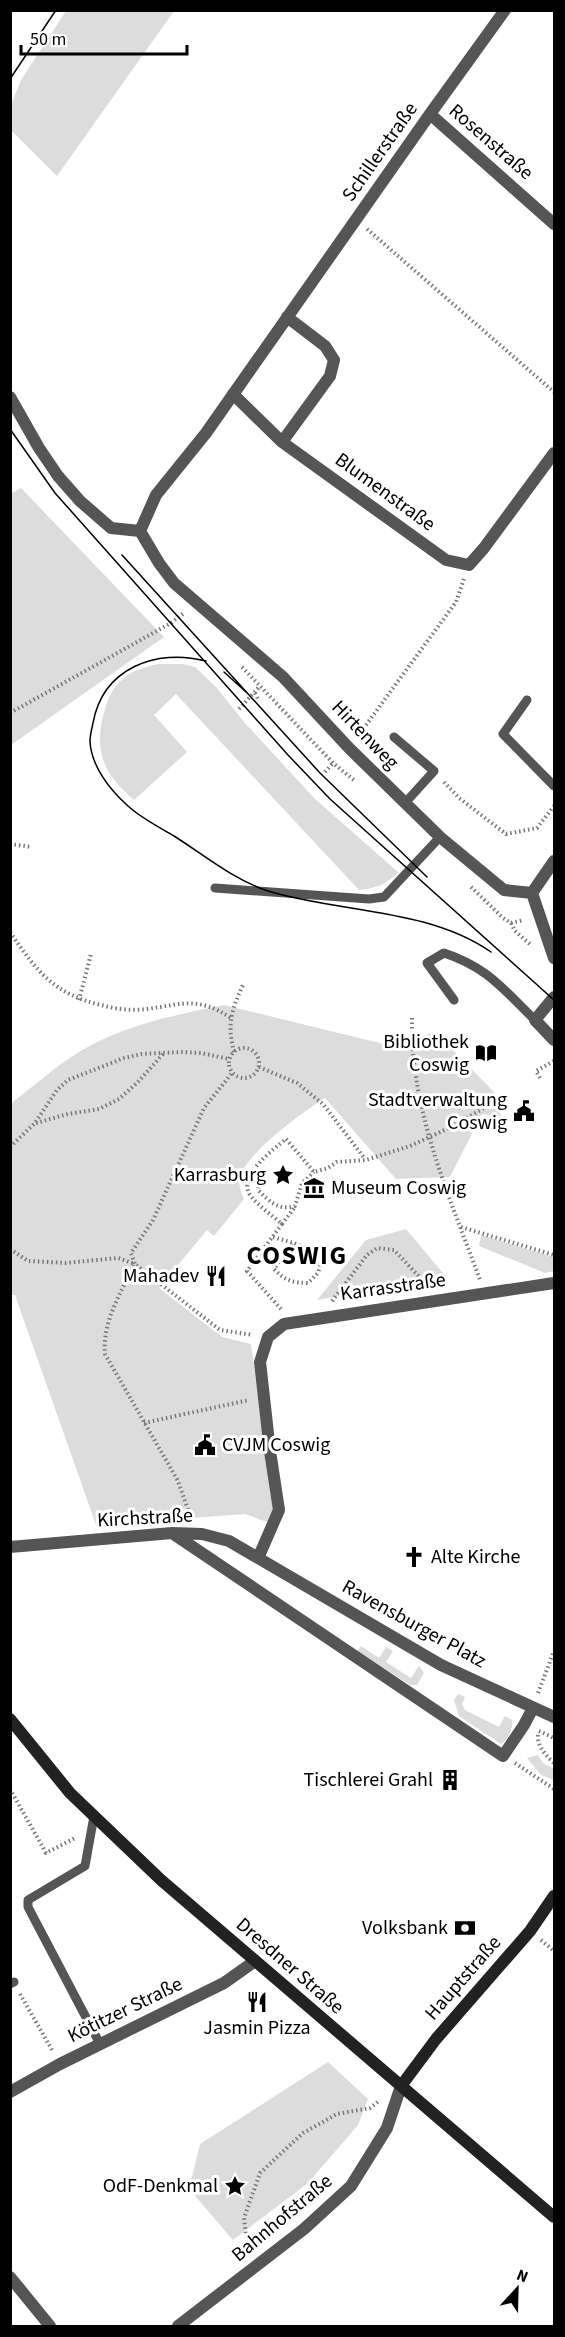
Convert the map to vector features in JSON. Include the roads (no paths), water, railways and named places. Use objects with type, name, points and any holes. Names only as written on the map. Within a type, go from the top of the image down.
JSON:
[{"type":"main road","name":"Dresdner Straße","points":[[12,1725],[70,1793],[161,1880],[555,2217]]},
{"type":"main road","name":"Hauptstraße","points":[[401,2086],[436,2040],[530,1931],[555,1896]]},
{"type":"street","name":"Schillerstraße","points":[[233,394],[357,220],[429,114],[505,10]]},
{"type":"street","name":"Rosenstraße","points":[[429,114],[555,224]]},
{"type":"street","points":[[282,442],[330,375],[334,360],[325,346],[287,317]]},
{"type":"street","points":[[10,397],[39,448],[58,476],[80,501],[111,528],[140,531],[156,495],[206,433],[233,394]]},
{"type":"street","name":"Blumenstraße","points":[[233,394],[282,442],[446,560],[469,565],[555,453]]},
{"type":"street","name":"Hirtenweg","points":[[140,531],[174,583],[283,677],[349,748],[440,837],[504,890],[532,893]]},
{"type":"street","points":[[555,861],[532,893],[555,958]]},
{"type":"street","points":[[555,997],[535,1020],[555,1040]]},
{"type":"street","name":"Karrasstraße","points":[[259,1556],[279,1510],[260,1362],[268,1337],[284,1324],[555,1283]]},
{"type":"street","points":[[172,1533],[503,1756],[533,1708]]},
{"type":"street","name":"Kirchstraße","points":[[10,1547],[172,1533],[202,1534],[229,1541],[259,1556]]},
{"type":"street","name":"Ravensburger Platz","points":[[259,1556],[402,1643],[462,1676],[555,1717]]},
{"type":"street","name":"Kötitzer Straße","points":[[10,2092],[60,2064],[224,1983],[255,1961]]},
{"type":"street","name":"Bahnhofstraße","points":[[178,2326],[304,2229],[351,2186],[387,2128],[401,2086]]},
{"type":"street","points":[[10,2277],[50,2326]]},
{"type":"lane","points":[[526,700],[503,734],[555,786]]},
{"type":"lane","points":[[394,737],[434,771],[405,803]]},
{"type":"lane","points":[[215,888],[369,899],[384,897],[440,837]]},
{"type":"lane","points":[[454,1000],[426,963],[444,953],[466,961],[490,976],[535,1020]]},
{"type":"lane","points":[[94,1816],[85,1866],[28,1900],[28,1907],[100,2044]]},
{"type":"tram line","points":[[10,79],[56,10]]},
{"type":"tram line","points":[[10,429],[55,493],[288,755],[330,799],[554,1000]]},
{"type":"tram line","points":[[122,555],[320,773],[427,877]]},
{"type":"tram line","points":[[206,661],[169,657],[151,660],[134,666],[108,688],[99,704],[93,723],[91,750],[108,785],[121,800],[144,818],[231,874],[255,886],[324,904],[412,919],[440,927],[491,952]]},
{"type":"tram line","points":[[224,672],[246,692]]},
{"type":"place","name":"Bibliothek Coswig","points":[[486,1053]]},
{"type":"place","name":"Stadtverwaltung Coswig","points":[[524,1111]]},
{"type":"place","name":"Karrasburg","points":[[283,1175]]},
{"type":"place","name":"Museum Coswig","points":[[314,1188]]},
{"type":"place","name":"Mahadev","points":[[216,1276]]},
{"type":"place","name":"CVJM Coswig","points":[[205,1445]]},
{"type":"place","name":"Alte Kirche","points":[[414,1557]]},
{"type":"place","name":"Tischlerei Grahl","points":[[450,1780]]},
{"type":"place","name":"Volksbank","points":[[465,1928]]},
{"type":"place","name":"Jasmin Pizza","points":[[257,2002]]},
{"type":"place","name":"OdF-Denkmal","points":[[235,2186]]},
{"type":"district","name":"COSWIG","points":[[297,1255]]}]
